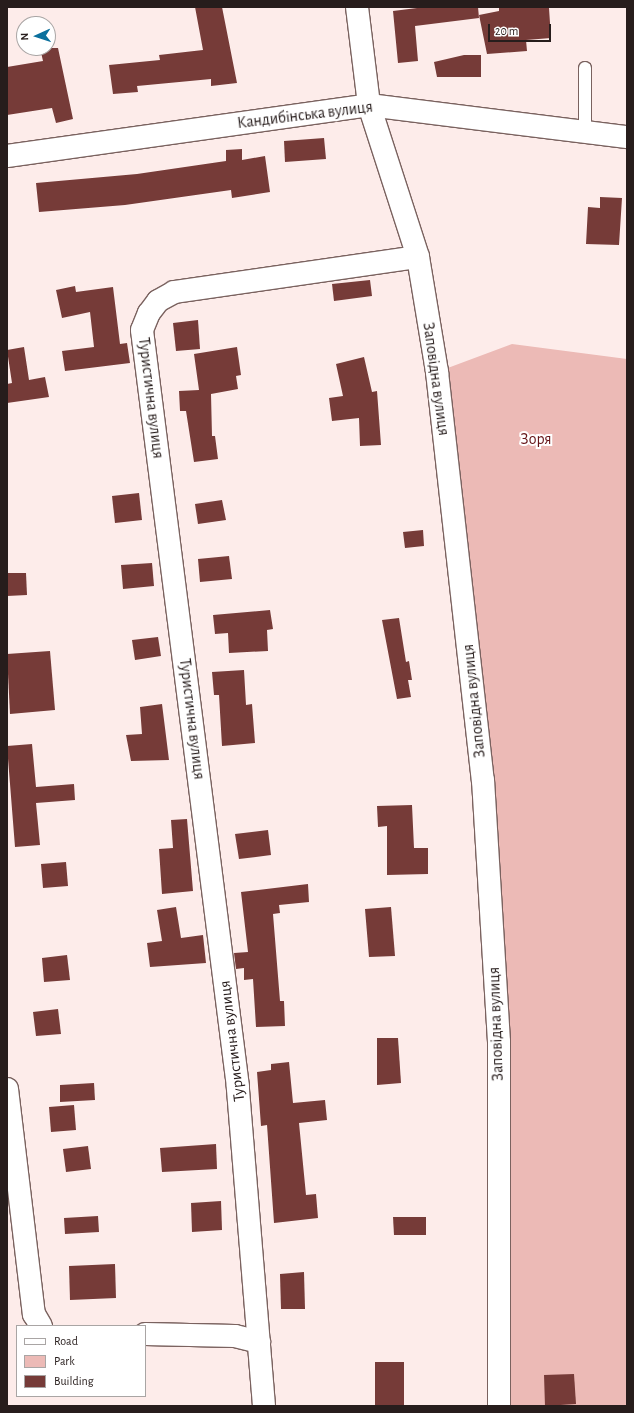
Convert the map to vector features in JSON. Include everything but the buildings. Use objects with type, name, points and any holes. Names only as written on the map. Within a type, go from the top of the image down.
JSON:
[{"type":"street","name":"Заповідна вулиця","points":[[357,7],[369,105],[418,257],[437,372],[483,780],[499,1042],[499,1406]]},
{"type":"street","name":"Кандибінська вулиця","points":[[7,156],[369,105],[627,138]]},
{"type":"street","name":"Туристична вулиця","points":[[264,1406],[238,1087],[142,330],[149,313],[158,301],[174,292],[418,257]]},
{"type":"street","points":[[7,1090],[34,1314],[40,1325]]},
{"type":"street","points":[[146,1334],[235,1336],[258,1342]]},
{"type":"lane","points":[[585,68],[585,132]]},
{"type":"green space","name":"Зоря","points":[[512,344],[627,359],[627,1406],[499,1406],[499,1042],[437,372]]}]
